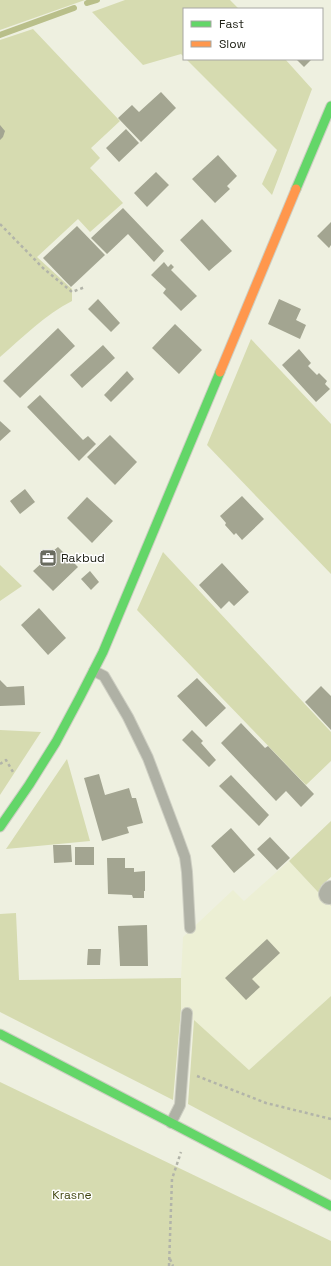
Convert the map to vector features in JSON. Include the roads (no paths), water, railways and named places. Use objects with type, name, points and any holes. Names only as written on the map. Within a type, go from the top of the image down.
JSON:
[{"type":"street","points":[[0,827],[28,786],[75,708],[94,671],[117,620],[272,242],[331,106]]},
{"type":"street","points":[[0,1034],[331,1206]]},
{"type":"lane","points":[[94,671],[104,676],[128,717],[148,758],[177,835],[187,872],[190,928]]},
{"type":"lane","points":[[171,1123],[180,1105],[186,1013]]},
{"type":"waterway","points":[[87,3],[97,0]]},
{"type":"waterway","points":[[0,35],[74,8]]},
{"type":"place","name":"Rakbud","points":[[48,558]]},
{"type":"park label","name":"Krasne","points":[[72,1195]]}]
